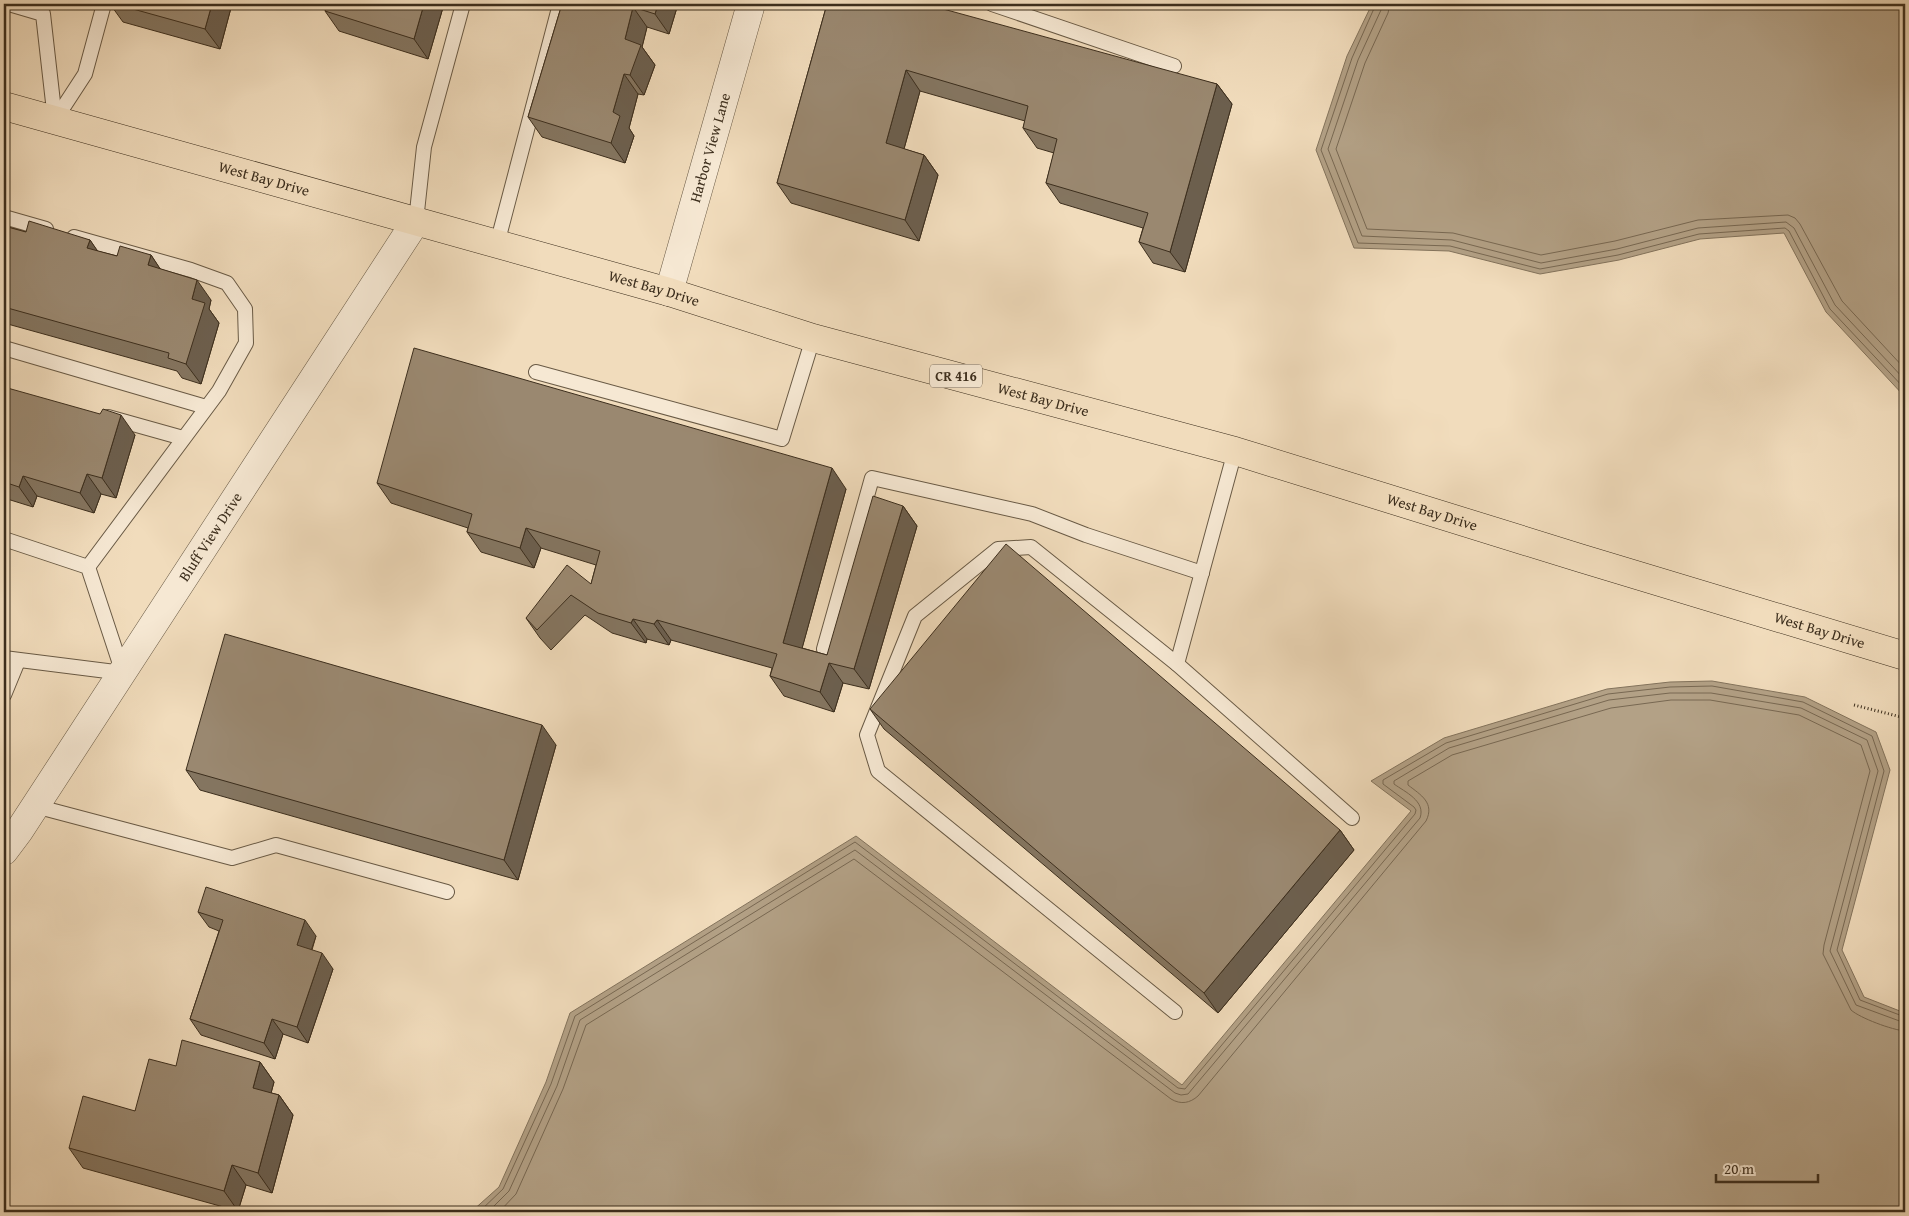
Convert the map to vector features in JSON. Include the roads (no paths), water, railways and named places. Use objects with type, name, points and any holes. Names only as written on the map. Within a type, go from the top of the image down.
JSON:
[{"type":"main road","name":"West Bay Drive","points":[[4,106],[670,292],[813,338],[1235,450],[1905,656]]},
{"type":"street","name":"Harbor View Lane","points":[[670,292],[751,4]]},
{"type":"street","name":"Bluff View Drive","points":[[4,851],[36,806],[123,673],[416,221]]},
{"type":"lane","points":[[9,4],[43,14],[55,120]]},
{"type":"lane","points":[[55,120],[85,74],[104,4]]},
{"type":"lane","points":[[416,221],[424,147],[463,4]]},
{"type":"lane","points":[[497,244],[560,4]]},
{"type":"lane","points":[[992,4],[1174,66]]},
{"type":"lane","points":[[4,217],[191,270],[227,283],[245,309],[246,343],[218,390],[88,567]]},
{"type":"lane","points":[[536,372],[782,438],[813,338]]},
{"type":"lane","points":[[4,348],[206,407]]},
{"type":"lane","points":[[98,414],[183,438]]},
{"type":"lane","points":[[1177,664],[1235,450]]},
{"type":"lane","points":[[824,649],[872,478],[1032,514],[1086,535],[1202,573]]},
{"type":"lane","points":[[4,539],[88,567]]},
{"type":"lane","points":[[1175,1012],[878,771],[867,735],[915,616],[998,549],[1031,548],[1177,664],[1352,818]]},
{"type":"lane","points":[[4,658],[123,673],[88,567]]},
{"type":"lane","points":[[4,695],[18,661]]},
{"type":"lane","points":[[36,806],[232,858],[276,845],[447,892]]},
{"type":"water","points":[[1372,4],[1905,4],[1905,397],[1826,312],[1784,233],[1700,239],[1619,260],[1540,274],[1449,251],[1354,248],[1316,150],[1347,56]]},
{"type":"water","points":[[1712,681],[1805,697],[1876,732],[1890,770],[1842,950],[1864,997],[1905,1013],[1905,1212],[471,1212],[499,1187],[546,1082],[570,1013],[856,836],[1182,1085],[1411,811],[1371,781],[1444,738],[1607,689],[1670,682]]}]
